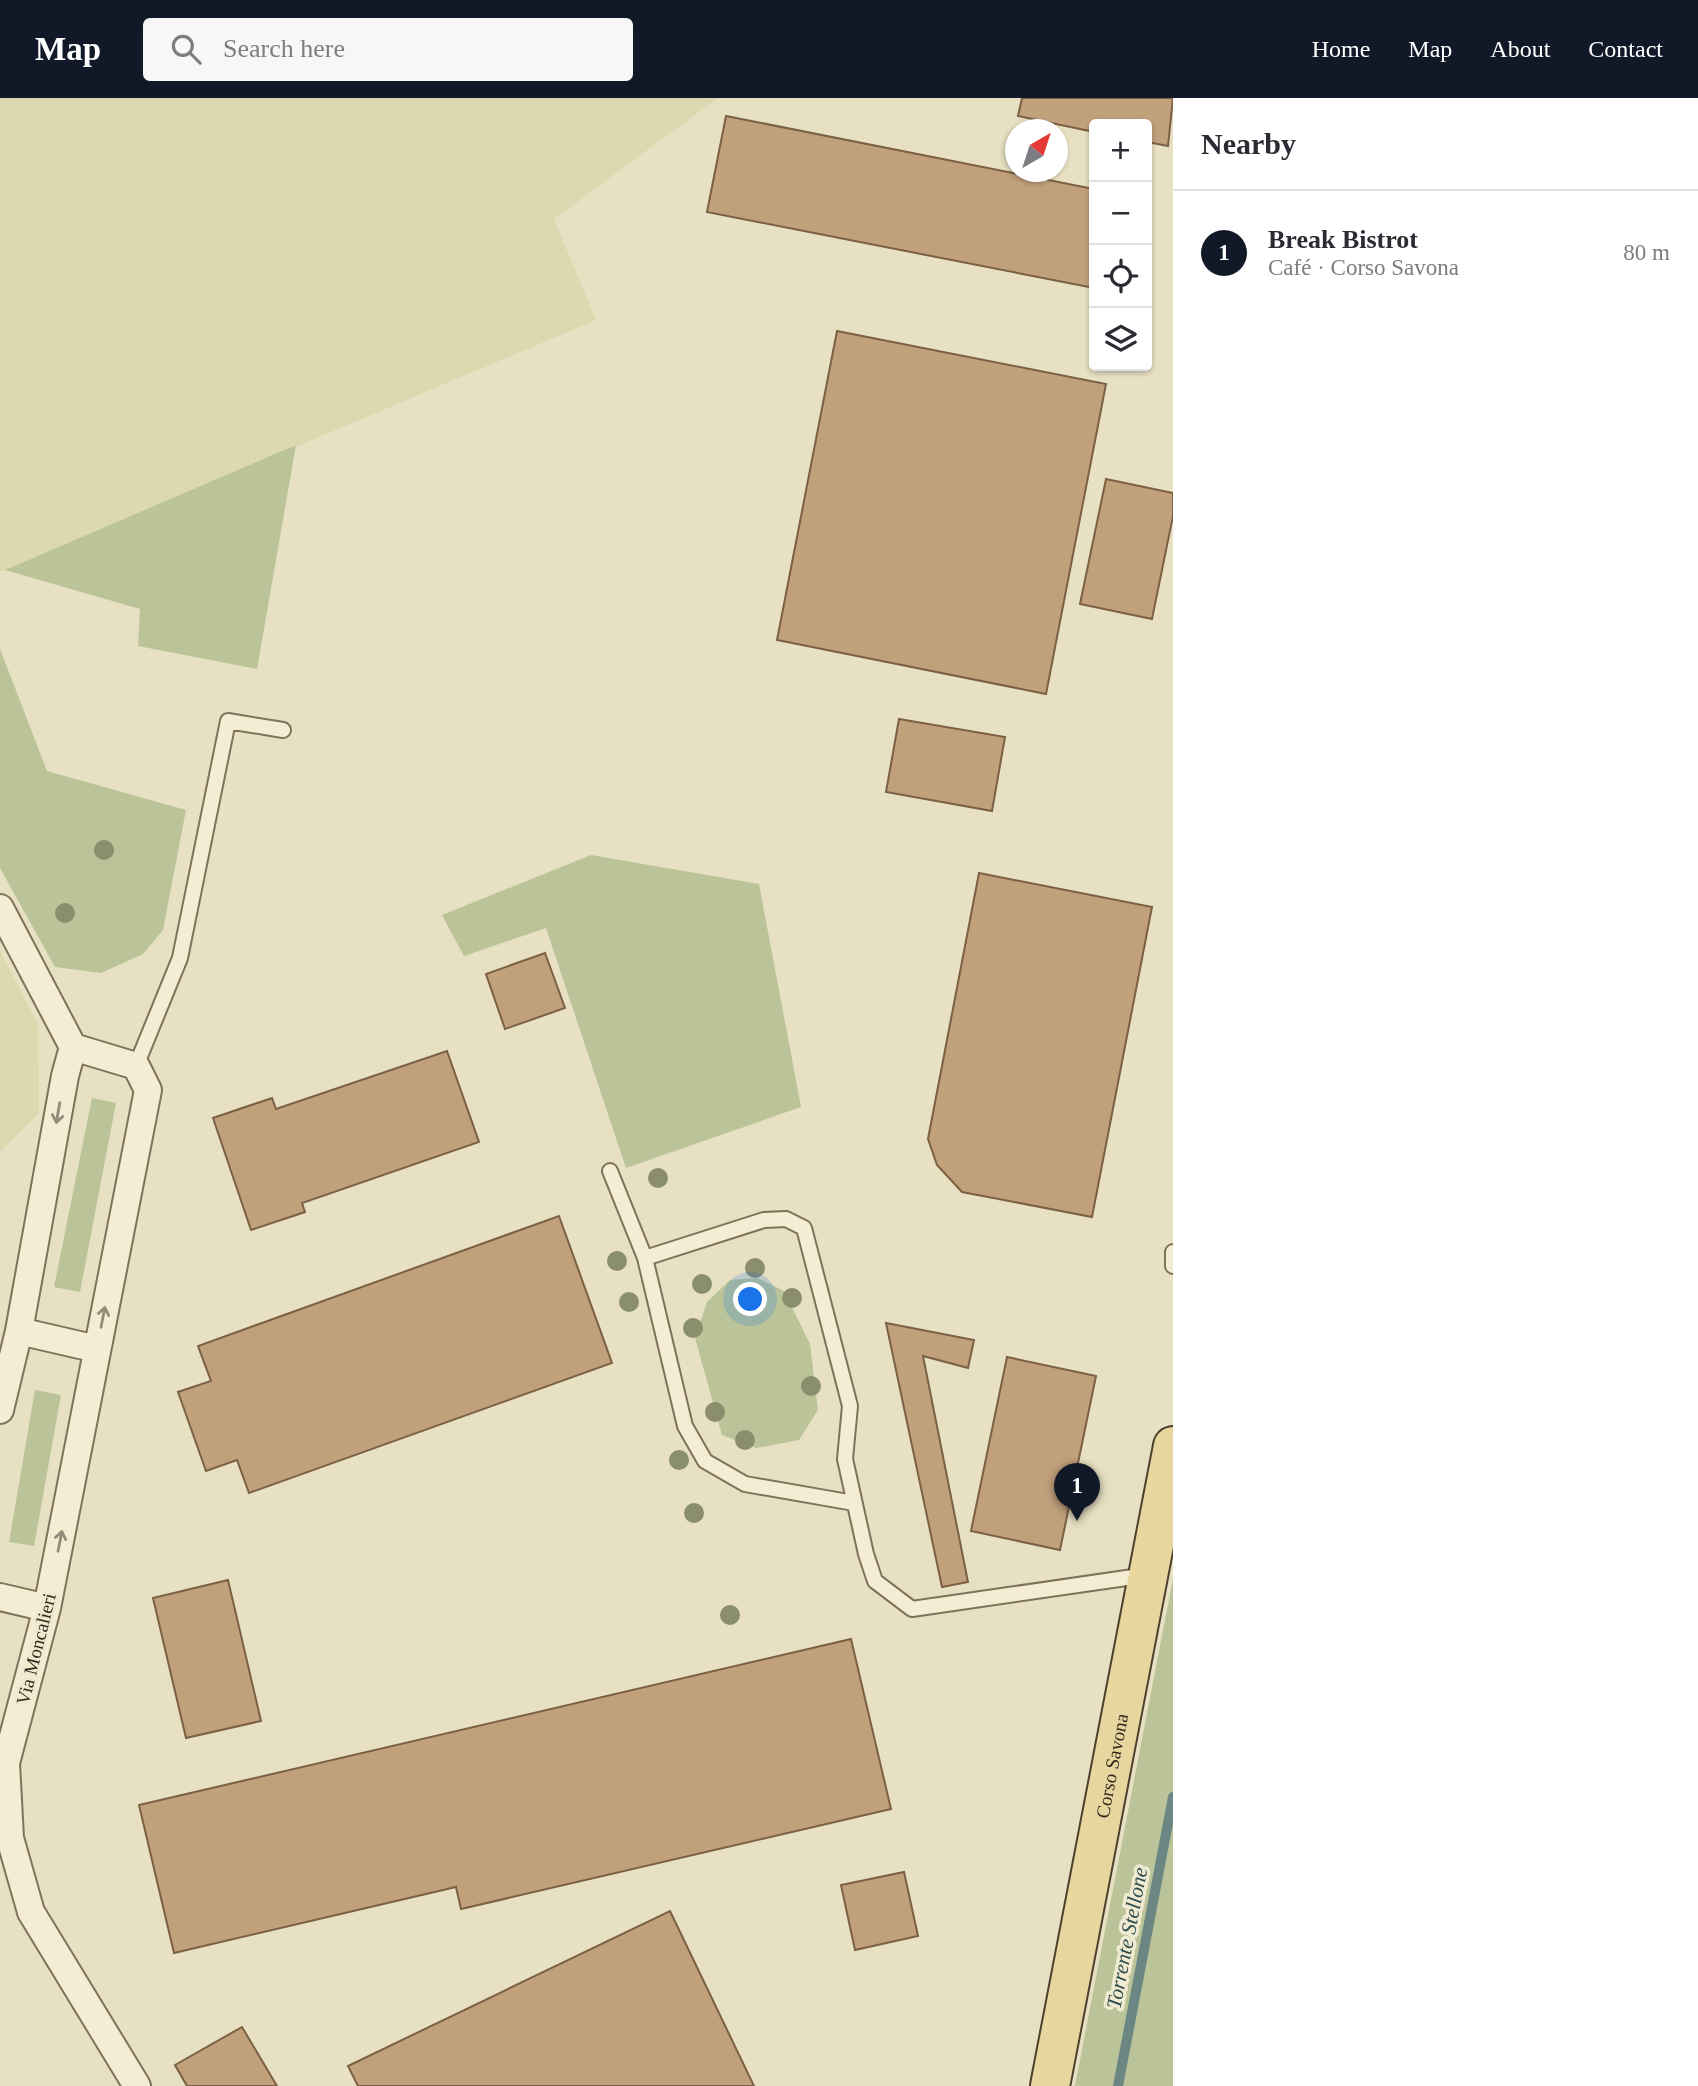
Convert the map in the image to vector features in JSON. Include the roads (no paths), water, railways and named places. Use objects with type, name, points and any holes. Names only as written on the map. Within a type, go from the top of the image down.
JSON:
[{"type":"main road","name":"Corso Savona","points":[[1050,2086],[1173,1446]]},
{"type":"street","points":[[0,908],[74,1047],[136,1066]]},
{"type":"street","points":[[0,1410],[19,1331],[65,1076],[74,1047]]},
{"type":"street","name":"Via Moncalieri","points":[[136,1066],[148,1090],[47,1608],[6,1763],[10,1838],[31,1912],[137,2086]]},
{"type":"street","points":[[19,1331],[97,1349]]},
{"type":"street","points":[[0,1597],[47,1608]]},
{"type":"lane","points":[[136,1066],[180,958],[228,721],[283,730]]},
{"type":"lane","points":[[610,1171],[645,1258],[685,1426],[705,1461],[745,1484],[855,1503]]},
{"type":"lane","points":[[645,1258],[764,1220],[786,1219],[804,1228],[849,1406],[845,1459],[875,1581],[912,1609],[1148,1575]]},
{"type":"lane","points":[[1173,1252],[1173,1266]]},
{"type":"waterway","name":"Torrente Stellone","points":[[1118,2086],[1173,1797]]},
{"type":"place","name":"Break Bistrot","points":[[1077,1521]]}]
